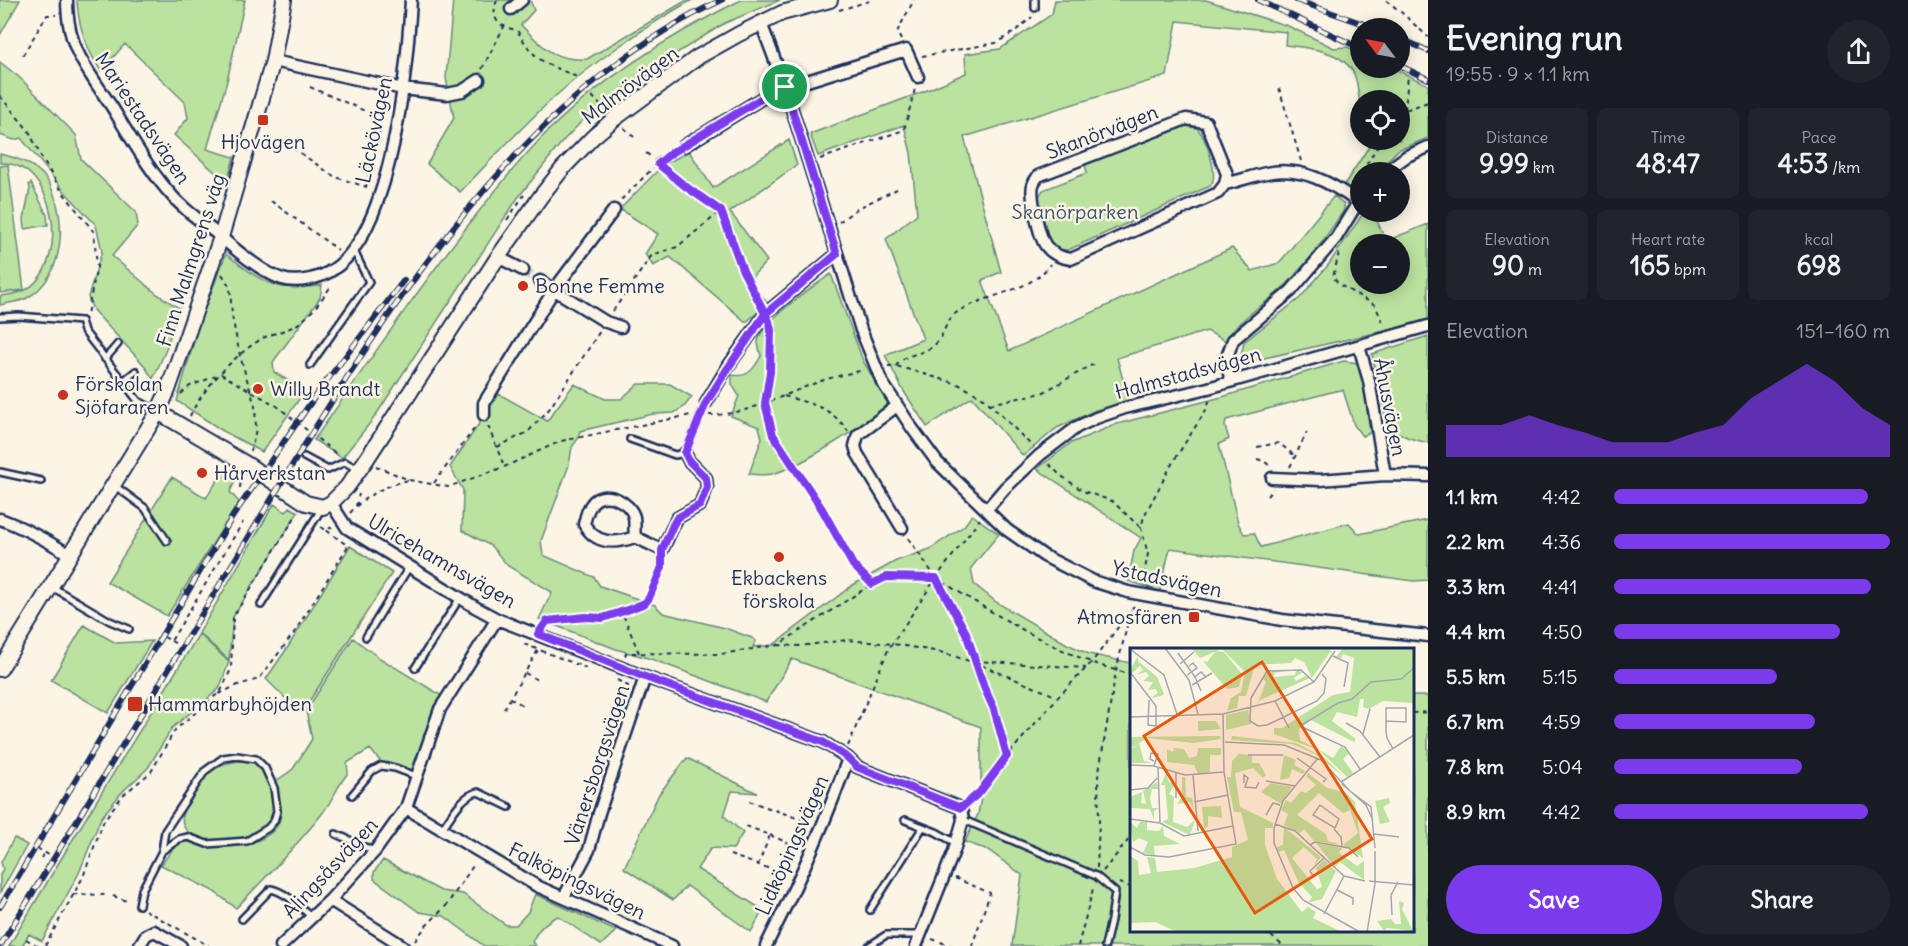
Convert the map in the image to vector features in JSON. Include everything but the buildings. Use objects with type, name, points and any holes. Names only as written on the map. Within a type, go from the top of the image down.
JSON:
[{"type":"street","name":"Mariestadsvägen","points":[[67,0],[71,32],[80,56],[138,149],[167,190],[184,208],[221,237]]},
{"type":"street","name":"Finn Malmgrens väg","points":[[0,669],[158,412],[190,329],[221,237],[273,61],[284,0]]},
{"type":"street","name":"Läckövägen","points":[[221,237],[238,252],[282,279],[299,280],[320,277],[338,266],[351,254],[363,235],[380,192],[393,148],[403,89],[411,0]]},
{"type":"street","points":[[510,5],[522,0]]},
{"type":"street","name":"Malmövägen","points":[[327,505],[347,487],[359,470],[540,196],[593,137],[614,118],[698,57],[760,23],[782,14],[830,6]]},
{"type":"street","name":"Ystadsvägen","points":[[760,23],[785,87],[875,368],[897,406],[938,462],[1007,530],[1044,556],[1093,581],[1140,595],[1282,621],[1428,636]]},
{"type":"street","points":[[684,146],[772,92],[785,87],[908,54],[918,77]]},
{"type":"street","points":[[273,61],[403,89],[447,94],[462,91],[479,80]]},
{"type":"street","name":"Skanörvägen","points":[[1046,246],[1032,194],[1033,184],[1038,176],[1186,118],[1206,122],[1227,174],[1225,184]]},
{"type":"street","points":[[1399,162],[1428,147]]},
{"type":"street","points":[[1046,246],[1061,258],[1071,259],[1218,193],[1225,184],[1265,173],[1283,170],[1307,173],[1350,195]]},
{"type":"street","points":[[484,415],[484,403],[554,290],[614,210]]},
{"type":"street","points":[[1231,381],[1228,354],[1233,340],[1291,291],[1336,238],[1350,215]]},
{"type":"street","points":[[706,403],[765,314],[837,254]]},
{"type":"street","points":[[498,257],[523,270]]},
{"type":"street","points":[[540,281],[606,322],[621,327]]},
{"type":"street","name":"Halmstadsvägen","points":[[987,509],[1040,454],[1077,427],[1096,418],[1125,408],[1208,388],[1428,326]]},
{"type":"street","name":"Åhusvägen","points":[[1359,346],[1369,381],[1385,475]]},
{"type":"street","points":[[897,406],[862,431],[856,440],[857,453],[902,528]]},
{"type":"street","points":[[158,412],[184,427],[245,471],[306,503],[327,505]]},
{"type":"street","points":[[635,537],[634,517],[628,506],[617,499],[606,497],[595,501],[588,511],[584,524],[588,531],[609,542],[618,543],[635,537],[662,550],[677,518],[700,505],[707,487],[706,478],[689,461],[685,453]]},
{"type":"street","name":"Åhusvägen","points":[[1272,478],[1320,480],[1385,475],[1428,476]]},
{"type":"street","name":"Ulricehamnsvägen","points":[[327,505],[347,528],[497,619],[645,677],[823,742],[857,767],[962,814]]},
{"type":"street","points":[[0,519],[48,540],[70,555]]},
{"type":"street","name":"Alingsåsvägen","points":[[281,946],[330,900],[375,852],[406,808],[440,709],[497,619]]},
{"type":"street","name":"Vänersborgsvägen","points":[[564,897],[589,850],[599,813],[645,677]]},
{"type":"street","name":"Lidköpingsvägen","points":[[766,946],[822,826],[846,757]]},
{"type":"street","name":"Falköpingsvägen","points":[[406,808],[537,886],[672,946]]},
{"type":"street","points":[[916,946],[956,843],[962,814]]},
{"type":"street","points":[[330,900],[403,946]]},
{"type":"street","points":[[139,946],[146,935],[154,931],[181,946]]},
{"type":"lane","points":[[1035,0],[1035,8]]},
{"type":"lane","points":[[658,164],[684,146]]},
{"type":"lane","points":[[310,365],[369,282],[351,254]]},
{"type":"lane","points":[[0,317],[42,317],[81,321],[84,331],[138,401],[158,412]]},
{"type":"lane","points":[[105,358],[118,344]]},
{"type":"lane","points":[[124,383],[136,371]]},
{"type":"lane","points":[[630,439],[675,455],[685,453],[706,403]]},
{"type":"lane","points":[[304,457],[328,470],[345,462],[359,470]]},
{"type":"lane","points":[[0,472],[41,481]]},
{"type":"lane","points":[[114,485],[145,508],[167,541]]},
{"type":"lane","points":[[261,606],[327,505]]},
{"type":"lane","points":[[366,637],[410,566]]},
{"type":"lane","points":[[52,586],[129,630]]},
{"type":"lane","points":[[415,668],[460,598]]},
{"type":"lane","points":[[139,905],[142,890],[162,851],[165,831],[205,771],[223,758],[237,756],[256,759],[265,768],[274,788],[277,811],[274,821],[268,828],[247,841],[207,844],[189,837],[179,839],[162,851]]},
{"type":"lane","points":[[352,795],[372,771],[381,766],[395,768],[416,776]]},
{"type":"lane","points":[[441,829],[470,794],[478,792],[509,807]]},
{"type":"lane","points":[[962,814],[1096,876],[1114,892],[1105,946]]},
{"type":"lane","points":[[905,820],[956,843]]},
{"type":"lane","points":[[870,910],[923,827]]},
{"type":"lane","points":[[336,834],[375,852]]},
{"type":"lane","points":[[242,919],[271,889],[289,898],[312,917]]},
{"type":"lane","points":[[869,946],[886,936],[921,935]]},
{"type":"path","points":[[497,0],[494,8],[496,21],[504,28],[517,30],[526,46],[538,60],[578,76]]},
{"type":"path","points":[[830,6],[873,0]]},
{"type":"path","points":[[914,0],[897,32],[908,54],[996,43],[1013,33],[1032,17],[1035,8]]},
{"type":"path","points":[[1386,0],[1427,37],[1423,42]]},
{"type":"path","points":[[482,69],[504,28],[510,5]]},
{"type":"path","points":[[23,55],[47,15],[68,13]]},
{"type":"path","points":[[809,163],[904,130],[918,77]]},
{"type":"path","points":[[310,87],[372,114],[371,123],[380,129],[366,187]]},
{"type":"path","points":[[1279,88],[1301,158],[1297,172]]},
{"type":"path","points":[[592,96],[605,110]]},
{"type":"path","points":[[0,98],[28,131],[61,190],[94,232],[97,267],[84,331]]},
{"type":"path","points":[[1410,108],[1428,102]]},
{"type":"path","points":[[619,123],[635,138]]},
{"type":"path","points":[[293,148],[335,177],[380,192]]},
{"type":"path","points":[[646,153],[685,186],[721,211],[743,271],[771,330],[770,372],[765,403],[773,435],[822,509],[853,565],[872,584]]},
{"type":"path","points":[[614,210],[633,186],[658,164]]},
{"type":"path","points":[[830,229],[858,208],[897,189]]},
{"type":"path","points":[[271,201],[351,254]]},
{"type":"path","points":[[1336,238],[1340,255],[1333,270],[1333,277],[1340,285],[1376,305],[1385,328]]},
{"type":"path","points":[[1046,246],[1050,263],[1045,272],[1027,283],[954,314],[936,345],[927,351],[911,355],[896,366],[958,384],[984,398],[1060,475],[1083,491],[1112,501],[1141,528]]},
{"type":"path","points":[[213,258],[230,287],[232,316],[240,356],[255,406],[256,429],[240,488]]},
{"type":"path","points":[[184,427],[195,406],[221,374],[254,343],[302,322],[337,277],[338,266]]},
{"type":"path","points":[[989,404],[1042,393],[1092,365],[1098,367]]},
{"type":"path","points":[[190,386],[221,374],[277,406],[345,462]]},
{"type":"path","points":[[962,814],[1007,756],[1092,662],[1140,595],[1148,554],[1141,528],[1144,516],[1173,462],[1206,410],[1210,398],[1208,388]]},
{"type":"path","points":[[783,396],[822,407],[836,416],[856,440]]},
{"type":"path","points":[[484,415],[504,467]]},
{"type":"path","points":[[433,484],[484,415]]},
{"type":"path","points":[[1289,478],[1290,466],[1307,432]]},
{"type":"path","points":[[1257,447],[1279,443],[1295,456]]},
{"type":"path","points":[[373,494],[391,484],[409,480]]},
{"type":"path","points":[[356,506],[360,492]]},
{"type":"path","points":[[846,757],[888,650],[936,578],[987,509]]},
{"type":"path","points":[[218,695],[231,669],[233,617],[298,512]]},
{"type":"path","points":[[171,641],[243,522]]},
{"type":"path","points":[[902,528],[936,578],[966,633],[994,709],[1007,756]]},
{"type":"path","points":[[45,946],[82,877],[104,820],[123,795],[151,771],[175,730],[218,695],[238,685],[259,679],[294,633],[348,546],[326,530]]},
{"type":"path","points":[[538,634],[547,621],[586,617],[603,618],[645,603],[662,567],[662,550]]},
{"type":"path","points":[[778,645],[886,577],[936,578],[1030,632],[1092,662],[1130,674]]},
{"type":"path","points":[[1078,946],[1096,876],[1099,822],[1098,777],[1116,671],[1132,608]]},
{"type":"path","points":[[622,612],[639,654]]},
{"type":"path","points":[[164,636],[178,645]]},
{"type":"path","points":[[620,667],[626,653],[721,654],[778,645],[799,646],[848,640],[893,644],[940,652],[975,662],[1058,697]]},
{"type":"path","points":[[524,644],[586,668]]},
{"type":"path","points":[[504,709],[538,650]]},
{"type":"path","points":[[975,662],[1087,668]]},
{"type":"path","points":[[525,673],[539,681]]},
{"type":"path","points":[[616,680],[631,689]]},
{"type":"path","points":[[510,698],[524,706]]},
{"type":"path","points":[[1413,713],[1428,712]]},
{"type":"path","points":[[749,801],[822,826]]},
{"type":"path","points":[[746,826],[788,843]]},
{"type":"path","points":[[758,865],[770,835]]},
{"type":"path","points":[[1096,876],[1107,868],[1130,838]]},
{"type":"path","points":[[37,848],[52,857]]},
{"type":"path","points":[[41,858],[44,852]]},
{"type":"path","points":[[411,946],[426,926],[446,906],[481,853]]},
{"type":"path","points":[[729,855],[799,879]]},
{"type":"path","points":[[945,873],[990,893],[972,946]]},
{"type":"path","points":[[73,894],[106,895]]},
{"type":"path","points":[[112,897],[139,905],[209,946]]},
{"type":"path","points":[[1265,931],[1283,946]]},
{"type":"path","points":[[921,935],[952,946]]},
{"type":"path","points":[[26,939],[38,946]]},
{"type":"green space","points":[[0,0],[20,0],[0,35]]},
{"type":"green space","points":[[77,0],[245,0],[227,81],[207,149],[234,157],[227,183],[174,135],[188,118],[185,102],[125,44],[101,71],[84,37]]},
{"type":"green space","points":[[453,0],[530,0],[534,10],[521,25],[543,46],[557,55],[587,59],[687,0],[692,0],[618,47],[565,87],[460,192],[427,164],[454,118],[446,78]]},
{"type":"green space","points":[[741,0],[780,0],[725,23],[651,69],[582,121],[562,142],[517,199],[374,418],[342,458],[314,440],[452,246],[501,184],[550,129],[593,91],[641,57]]},
{"type":"green space","points":[[1055,0],[1206,0],[1288,26],[1334,48],[1350,48],[1350,68],[1333,55],[1304,47],[1285,45],[1286,32],[1177,21],[1167,76],[964,137],[1001,272],[982,280],[1009,351],[1232,248],[1252,271],[1279,263],[1334,196],[1344,204],[1344,210],[1303,267],[1287,284],[1238,325],[1226,341],[1207,331],[1117,358],[1129,401],[1096,410],[1057,428],[1023,456],[972,397],[927,427],[903,390],[885,355],[923,339],[886,239],[917,214],[911,153],[904,125],[818,156],[810,134],[925,91],[966,73],[965,54],[1000,49],[1052,14]]},
{"type":"green space","points":[[0,62],[19,77],[76,135],[81,159],[136,212],[138,225],[112,256],[157,294],[179,308],[165,352],[153,379],[144,365],[93,310],[88,297],[102,251],[96,225],[65,192],[21,138],[14,140],[0,135]]},
{"type":"green space","points":[[1410,76],[1428,85],[1428,138],[1410,145],[1410,90],[1358,90],[1355,78]]},
{"type":"green space","name":"Skanörparken","points":[[1185,126],[1197,128],[1208,148],[1213,166],[1213,181],[1210,186],[1068,250],[1055,249],[1050,244],[1038,198],[1043,190],[1087,173],[1085,164]]},
{"type":"green space","points":[[789,140],[797,165],[730,212],[767,261],[749,280],[768,304],[746,322],[670,257],[653,266],[645,254],[658,234],[620,209],[662,166],[689,151],[713,188]]},
{"type":"green space","points":[[1367,150],[1398,150],[1386,162],[1359,162]]},
{"type":"green space","points":[[0,154],[29,164],[46,179],[56,199],[60,231],[59,247],[49,277],[27,298],[0,305],[0,296],[24,291],[41,275],[49,257],[53,236],[51,215],[45,195],[34,178],[19,167],[0,163]]},
{"type":"green space","points":[[8,165],[24,290],[0,293],[0,166]]},
{"type":"green space","points":[[1350,176],[1350,188],[1344,185]]},
{"type":"green space","points":[[31,183],[47,215],[48,225],[25,229],[24,219]]},
{"type":"green space","points":[[1357,222],[1377,222],[1383,234],[1350,234],[1350,294],[1410,294],[1410,234],[1403,234],[1428,224],[1428,321],[1247,362],[1241,355],[1244,342],[1300,298],[1329,264]]},
{"type":"green space","points":[[226,254],[249,272],[270,283],[292,288],[322,285],[320,298],[273,362],[274,372],[305,391],[262,452],[223,431],[177,401],[199,324]]},
{"type":"green space","points":[[831,274],[863,361],[888,403],[850,433],[799,463],[772,474],[749,474],[762,438],[759,427],[731,416],[739,396],[732,384],[732,375],[746,374],[753,369],[761,356],[758,342],[768,325],[789,305]]},
{"type":"green space","points":[[1428,336],[1428,443],[1409,438],[1388,428],[1372,354]]},
{"type":"green space","points":[[1344,361],[1358,363],[1364,384],[1370,433],[1362,436],[1354,425],[1343,390],[1226,420],[1225,426],[1229,439],[1219,444],[1238,523],[1244,534],[1254,533],[1261,547],[1349,523],[1359,534],[1428,520],[1428,580],[1414,581],[1170,548],[1160,591],[1128,581],[1134,551],[1141,538],[1037,469],[1071,443],[1117,424],[1222,397]]},
{"type":"green space","points":[[574,384],[605,399],[621,399],[638,384],[670,384],[692,397],[684,407],[674,413],[653,414],[580,431],[572,447],[569,465],[541,541],[543,555],[594,577],[600,586],[655,605],[663,613],[725,628],[752,638],[756,641],[753,647],[773,645],[853,585],[896,561],[930,549],[964,526],[972,515],[999,534],[971,568],[974,584],[996,602],[1067,644],[1089,654],[1130,663],[1130,931],[1413,931],[1413,696],[1428,696],[1428,946],[1012,946],[1022,875],[988,850],[965,842],[978,814],[981,798],[981,727],[792,659],[766,702],[539,619],[552,592],[508,566],[491,546],[462,530],[463,490],[450,467],[499,394],[547,421]]},
{"type":"green space","points":[[225,469],[237,477],[230,492],[239,502],[167,616],[107,582],[172,477],[206,498]]},
{"type":"green space","points":[[274,504],[286,512],[290,507],[298,512],[233,617],[229,660],[199,633]]},
{"type":"green space","points":[[350,546],[392,573],[303,711],[293,706],[266,679]]},
{"type":"green space","points":[[84,625],[116,643],[152,641],[108,713],[51,680]]},
{"type":"green space","points":[[199,634],[229,662],[219,689],[172,728],[148,768],[122,792],[101,818],[79,873],[42,941],[29,934],[23,944],[25,946],[9,946],[70,844]]},
{"type":"green space","points":[[353,638],[378,657],[447,699],[416,776],[381,762],[370,749],[347,763],[348,773],[325,810],[236,908],[213,891],[161,865],[172,850],[187,839],[206,846],[229,847],[252,843],[271,833],[278,825],[281,803],[275,782],[293,769],[312,739],[306,711]]},
{"type":"green space","points":[[687,758],[757,793],[732,791],[724,816],[743,833],[733,849],[711,848],[697,869],[763,910],[751,932],[687,886],[673,900],[624,868],[659,794]]},
{"type":"green space","points":[[246,760],[260,766],[268,781],[274,807],[271,820],[250,835],[233,839],[205,840],[191,834],[185,828],[182,820],[186,802],[196,784],[217,767]]},
{"type":"green space","points":[[14,838],[27,845],[0,893],[0,875],[3,869],[1,862]]},
{"type":"green space","points":[[383,860],[441,891],[463,894],[506,925],[516,925],[528,912],[535,894],[616,931],[601,945],[558,916],[539,930],[532,942],[536,946],[484,946],[444,916],[419,912],[374,879],[374,872]]},
{"type":"tunnel","points":[[523,270],[540,281]]},
{"type":"railway","points":[[0,946],[331,402],[385,321],[442,242],[504,168],[571,101],[643,44],[722,0]]},
{"type":"railway","points":[[1258,0],[1350,43]]},
{"type":"railway","points":[[1296,0],[1350,19]]},
{"type":"railway","points":[[1410,43],[1428,51]]},
{"type":"railway","points":[[1410,71],[1428,79]]},
{"type":"railway","points":[[0,907],[233,516],[318,392],[404,280]]},
{"type":"place","name":"Hjovägen","points":[[263,120]]},
{"type":"place","name":"Bonne Femme","points":[[523,286]]},
{"type":"place","name":"Willy Brandt","points":[[258,389]]},
{"type":"place","name":"Förskolan Sjöfararen","points":[[63,395]]},
{"type":"place","name":"Hårverkstan","points":[[202,473]]},
{"type":"place","name":"Ekbackens förskola","points":[[779,557]]},
{"type":"place","name":"Atmosfären","points":[[1194,617]]},
{"type":"place","name":"Hammarbyhöjden","points":[[135,704]]},
{"type":"route","points":[[785,87],[772,92],[670,154],[658,164],[721,211],[743,271],[754,294],[765,314],[769,321],[771,330],[770,372],[765,403],[773,435],[822,509],[853,565],[872,584],[886,577],[936,578],[966,633],[994,709],[1007,756],[980,792],[961,808],[857,767],[848,758],[823,742],[645,677],[538,634],[547,621],[586,617],[603,618],[645,603],[649,598],[662,567],[662,550],[673,525],[677,518],[700,505],[704,498],[707,487],[706,478],[689,461],[685,453],[706,403],[765,314],[837,254],[785,87]]}]
